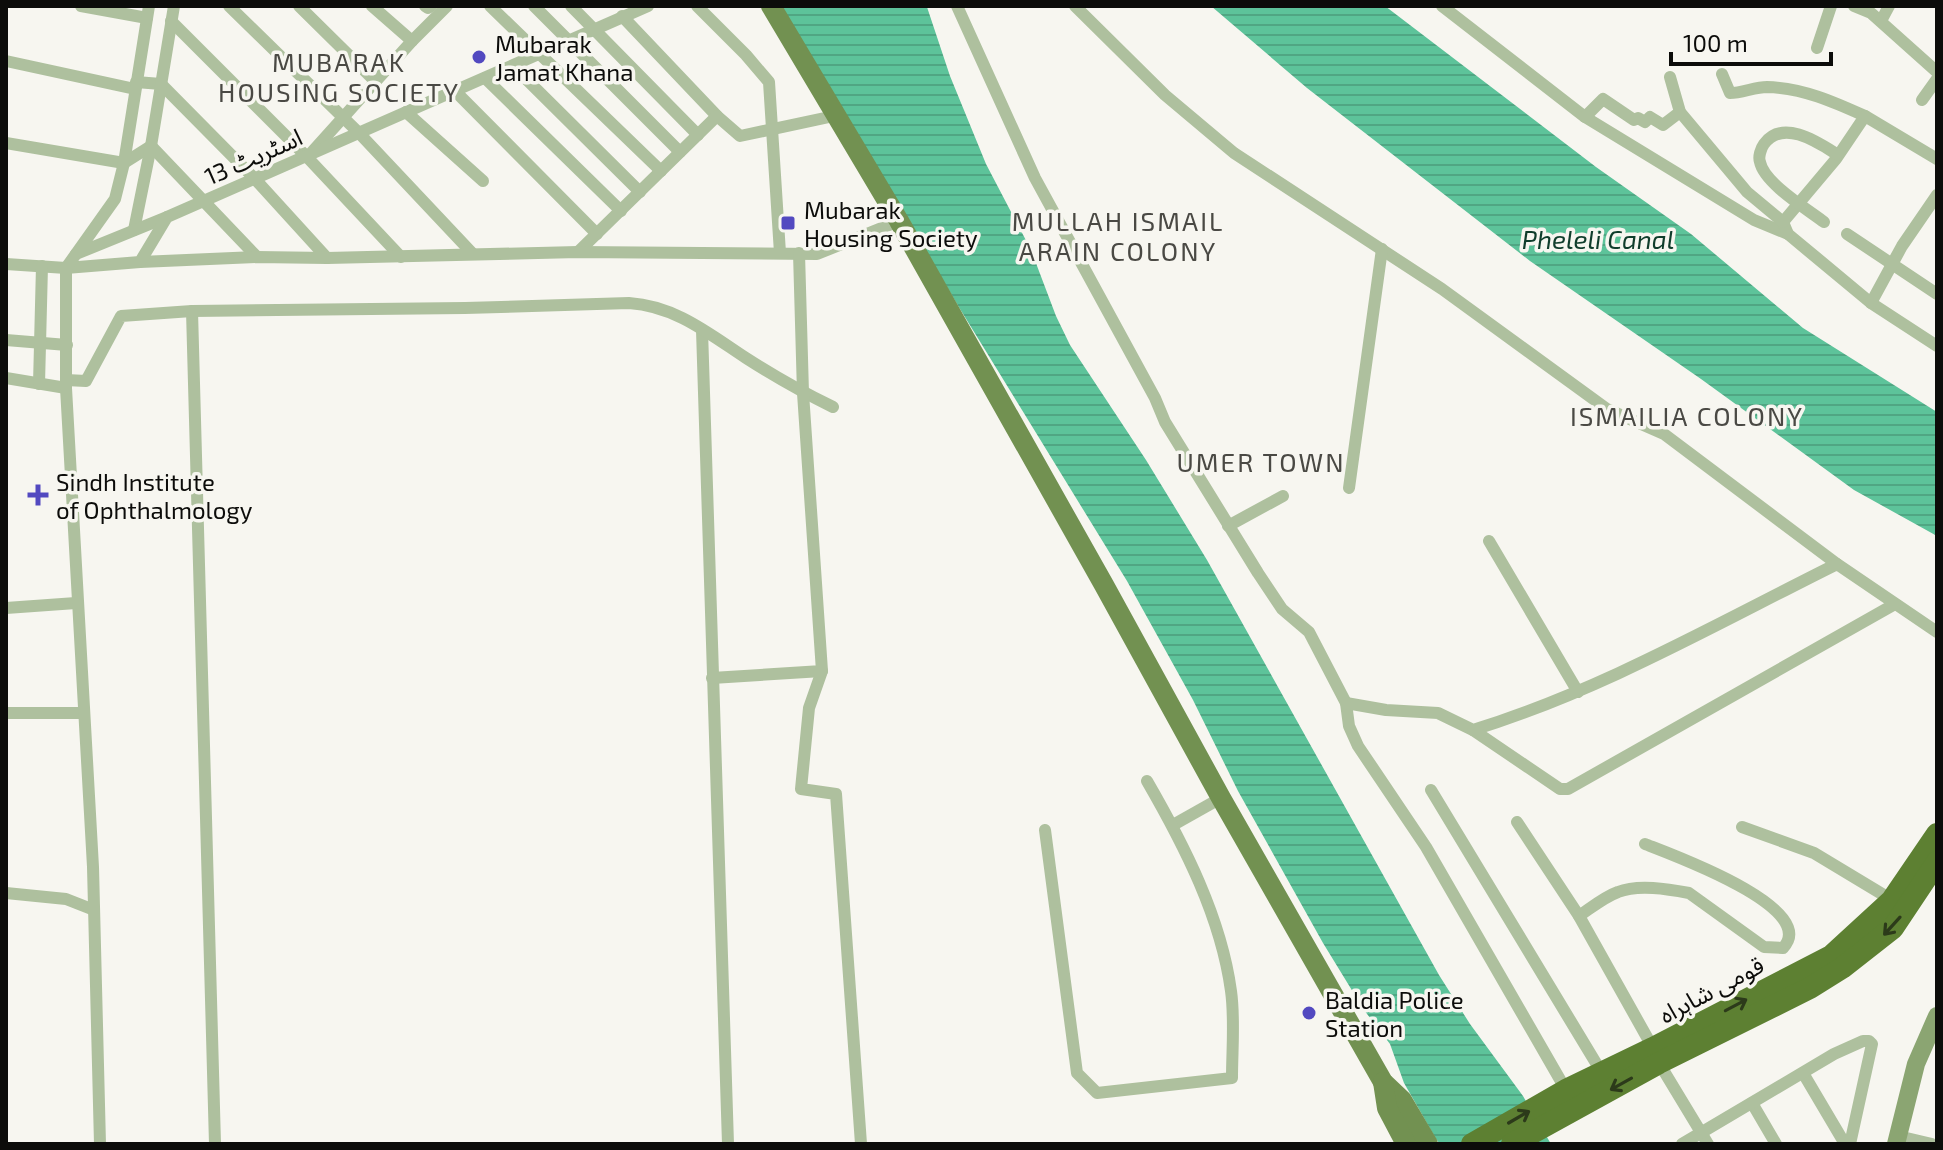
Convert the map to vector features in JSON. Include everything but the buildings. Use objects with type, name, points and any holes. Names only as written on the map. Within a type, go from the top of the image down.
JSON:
[{"type":"highway","name":"قومی شاہراہ","points":[[1806,979],[1892,900],[1937,834]]},
{"type":"highway","name":"قومی شاہراہ","points":[[1472,1144],[1571,1099],[1806,979],[1842,968],[1893,928],[1937,862]]},
{"type":"highway","name":"قومی شاہراہ","points":[[1512,1144],[1602,1073],[1656,1056]]},
{"type":"main road","points":[[771,6],[899,221],[1383,1082],[1402,1100],[1428,1144]]},
{"type":"main road","points":[[1383,1082],[1387,1108],[1406,1144]]},
{"type":"street","points":[[81,6],[148,12],[124,163],[115,199],[66,268],[66,384],[94,910],[100,1144]]},
{"type":"street","points":[[134,230],[174,6]]},
{"type":"street","points":[[229,6],[359,133],[473,254]]},
{"type":"street","points":[[299,6],[376,82]]},
{"type":"street","points":[[372,6],[412,41]]},
{"type":"street","points":[[307,157],[447,6]]},
{"type":"street","points":[[490,6],[661,171]]},
{"type":"street","points":[[534,6],[680,152]]},
{"type":"street","points":[[571,6],[698,135]]},
{"type":"street","name":"اسٹریٹ 13","points":[[76,254],[206,201],[648,6]]},
{"type":"street","points":[[697,6],[769,82],[780,253]]},
{"type":"street","points":[[957,6],[1035,178],[1155,398],[1165,422],[1282,609],[1309,632],[1346,703],[1349,726],[1358,746],[1426,847],[1571,1099]]},
{"type":"street","points":[[1075,6],[1165,95],[1234,153],[1442,289],[1607,409],[1664,434],[1837,564],[1937,632]]},
{"type":"street","points":[[1442,6],[1585,117],[1754,220],[1785,228]]},
{"type":"street","points":[[1817,48],[1831,6]]},
{"type":"street","points":[[1854,6],[1871,13],[1937,72]]},
{"type":"street","points":[[1881,21],[1889,6]]},
{"type":"street","points":[[622,16],[740,136],[834,116]]},
{"type":"street","points":[[171,21],[307,157],[401,257]]},
{"type":"street","points":[[6,61],[135,86],[161,84],[255,179],[327,258]]},
{"type":"street","points":[[514,67],[640,192]]},
{"type":"street","points":[[1722,74],[1730,93],[1765,87],[1815,95],[1865,116],[1937,159]]},
{"type":"street","points":[[1670,77],[1680,112],[1747,192],[1871,303],[1937,346]]},
{"type":"street","points":[[485,78],[621,211]]},
{"type":"street","points":[[1922,100],[1937,79]]},
{"type":"street","points":[[455,91],[597,234]]},
{"type":"street","points":[[1585,117],[1603,99],[1634,120],[1638,118],[1645,122],[1650,117],[1663,125],[1680,112]]},
{"type":"street","points":[[406,112],[483,181]]},
{"type":"street","points":[[578,252],[717,116]]},
{"type":"street","points":[[1785,228],[1799,204],[1865,116]]},
{"type":"street","points":[[1824,222],[1779,189],[1759,163],[1763,146],[1776,134],[1790,133],[1813,140],[1838,155]]},
{"type":"street","points":[[6,143],[124,163],[151,146]]},
{"type":"street","points":[[151,146],[257,257]]},
{"type":"street","points":[[1871,303],[1902,246],[1937,195]]},
{"type":"street","points":[[140,262],[167,217]]},
{"type":"street","points":[[6,264],[66,268],[257,257],[578,252],[817,254],[899,221]]},
{"type":"street","points":[[1847,234],[1937,294]]},
{"type":"street","points":[[1349,488],[1382,249]]},
{"type":"street","points":[[799,253],[803,393],[822,671],[809,708],[801,789],[836,794],[861,1144]]},
{"type":"street","points":[[39,384],[42,266]]},
{"type":"street","points":[[6,378],[39,384],[86,381],[121,316],[192,311],[629,303],[652,305],[677,314],[803,393],[833,407]]},
{"type":"street","points":[[192,311],[215,1144]]},
{"type":"street","points":[[702,330],[728,1144]]},
{"type":"street","points":[[6,340],[67,345]]},
{"type":"street","points":[[1228,526],[1283,496]]},
{"type":"street","points":[[1489,541],[1578,692]]},
{"type":"street","points":[[1473,730],[1522,715],[1578,692],[1837,564]]},
{"type":"street","points":[[6,608],[76,603]]},
{"type":"street","points":[[1346,703],[1386,710],[1438,713],[1473,730],[1560,789],[1568,789],[1895,604]]},
{"type":"street","points":[[712,678],[822,671]]},
{"type":"street","points":[[6,713],[83,713]]},
{"type":"street","points":[[1045,830],[1077,1073],[1097,1093],[1232,1078],[1231,993],[1223,949],[1211,911],[1173,825],[1147,781]]},
{"type":"street","points":[[1431,790],[1602,1073]]},
{"type":"street","points":[[1173,825],[1221,798]]},
{"type":"street","points":[[1517,822],[1579,916],[1705,1138]]},
{"type":"street","points":[[1742,827],[1814,853],[1892,900]]},
{"type":"street","points":[[1579,916],[1617,892],[1674,890],[1689,893],[1764,947],[1783,948],[1788,943],[1790,932],[1784,919],[1753,893],[1716,872],[1645,844]]},
{"type":"street","points":[[6,893],[66,899],[94,910]]},
{"type":"street","points":[[1932,1144],[1897,1140],[1916,1064],[1935,1024]]},
{"type":"street","points":[[1682,1144],[1705,1138],[1752,1103],[1834,1054],[1869,1041],[1872,1044],[1848,1144]]},
{"type":"street","points":[[1803,1073],[1848,1144]]},
{"type":"street","points":[[1752,1103],[1776,1144]]},
{"type":"water","points":[[781,6],[927,7],[950,76],[986,164],[1031,250],[1070,345],[1207,560],[1439,975],[1470,1024],[1523,1096],[1551,1144],[1440,1144],[1436,1139],[1404,1083],[1390,1044],[1364,1010],[1323,943],[1127,581],[960,309]]},
{"type":"water","name":"Pheleli Canal","points":[[1211,6],[1385,6],[1596,167],[1691,234],[1803,328],[1937,412],[1937,536],[1854,490],[1530,261],[1307,88]]},
{"type":"place","name":"Mubarak Jamat Khana","points":[[479,57]]},
{"type":"place","name":"Mubarak Housing Society","points":[[788,223]]},
{"type":"place","name":"Sindh Institute of Ophthalmology","points":[[38,495]]},
{"type":"place","name":"Baldia Police Station","points":[[1309,1013]]},
{"type":"district","name":"MUBARAK HOUSING SOCIETY","points":[[339,76]]},
{"type":"district","name":"MULLAH ISMAIL ARAIN COLONY","points":[[1118,235]]},
{"type":"district","name":"ISMAILIA COLONY","points":[[1687,415]]},
{"type":"district","name":"UMER TOWN","points":[[1261,461]]}]
